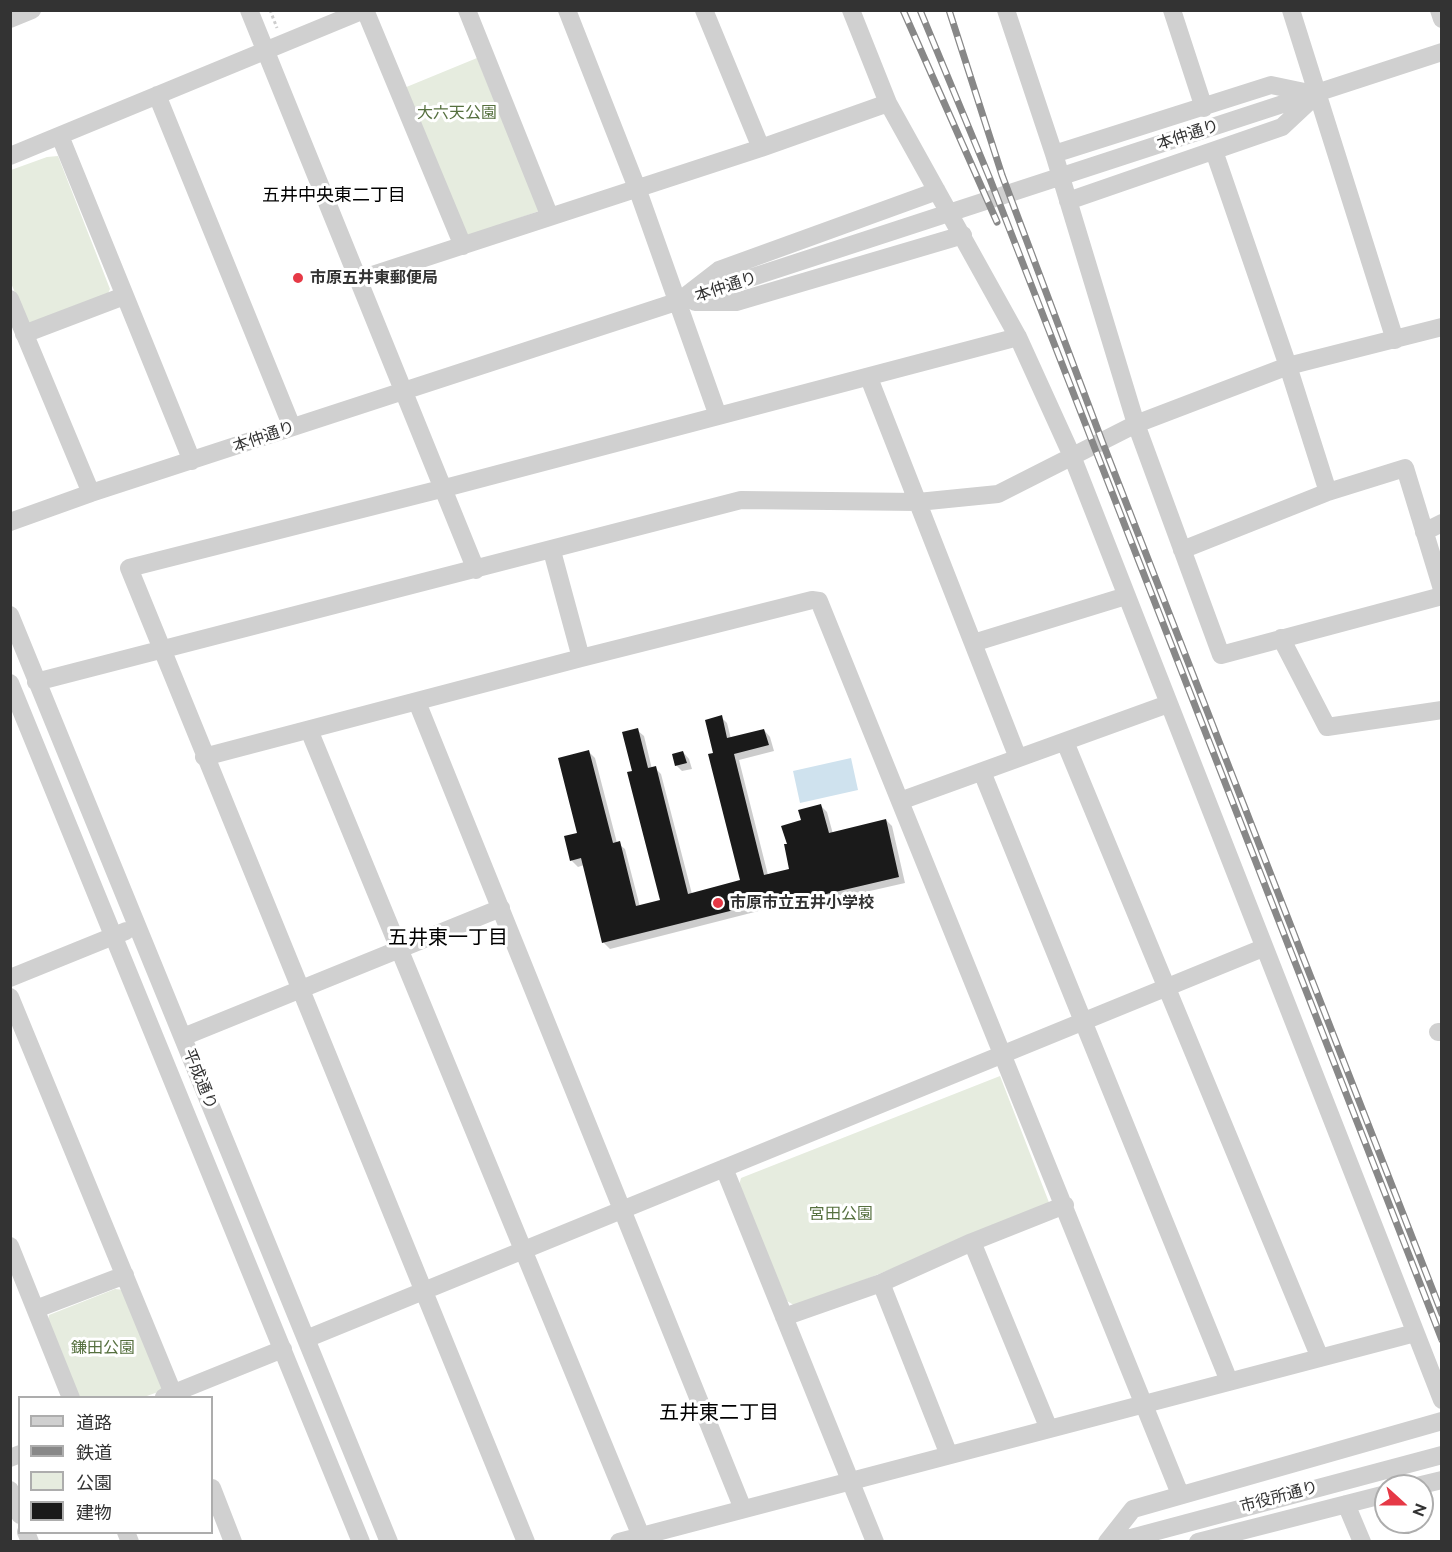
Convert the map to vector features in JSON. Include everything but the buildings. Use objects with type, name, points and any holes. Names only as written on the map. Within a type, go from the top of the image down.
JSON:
[{"type":"street","points":[[10,19],[32,10]]},
{"type":"street","points":[[249,10],[406,391],[476,570]]},
{"type":"street","points":[[10,156],[365,10],[463,246]]},
{"type":"street","points":[[467,10],[550,217]]},
{"type":"street","points":[[567,10],[637,188],[718,416]]},
{"type":"street","points":[[704,10],[761,148]]},
{"type":"street","points":[[851,10],[888,103],[1018,337],[1072,456],[1442,1400]]},
{"type":"street","points":[[1006,10],[1054,154],[1136,424],[1221,655],[1442,596]]},
{"type":"street","points":[[1172,10],[1204,108]]},
{"type":"street","points":[[1291,10],[1395,340]]},
{"type":"street","points":[[1439,10],[1442,19]]},
{"type":"street","name":"本仲通り","points":[[10,522],[292,427],[1442,52]]},
{"type":"street","points":[[1054,154],[1271,86],[1317,94]]},
{"type":"street","points":[[1068,201],[1282,127],[1317,94]]},
{"type":"street","points":[[157,95],[292,427]]},
{"type":"street","points":[[360,279],[761,148],[888,103]]},
{"type":"street","points":[[60,136],[192,461]]},
{"type":"street","points":[[1214,151],[1288,366],[1328,492]]},
{"type":"street","points":[[679,302],[719,270],[937,191]]},
{"type":"street","points":[[679,302],[736,302],[963,235]]},
{"type":"street","points":[[24,334],[124,296]]},
{"type":"street","points":[[10,299],[91,493]]},
{"type":"street","points":[[36,682],[161,652],[741,500],[918,502],[998,494],[1136,424],[1288,366],[1442,327]]},
{"type":"street","points":[[526,1542],[161,652],[129,568],[869,378],[1018,337]]},
{"type":"street","points":[[869,378],[1018,758]]},
{"type":"street","points":[[1182,550],[1328,492],[1405,468],[1442,589]]},
{"type":"street","points":[[1424,532],[1442,524]]},
{"type":"street","points":[[552,550],[581,658]]},
{"type":"street","points":[[973,642],[1126,596]]},
{"type":"street","points":[[204,757],[581,658],[812,600],[819,601],[1180,1494]]},
{"type":"street","name":"平成通り","points":[[10,615],[389,1542]]},
{"type":"street","points":[[1281,638],[1327,726],[1442,710]]},
{"type":"street","name":"平成通り","points":[[10,683],[361,1542]]},
{"type":"street","points":[[417,702],[624,1209],[743,1509]]},
{"type":"street","points":[[900,801],[1168,704]]},
{"type":"street","points":[[309,730],[641,1536]]},
{"type":"street","points":[[1065,742],[1320,1358]]},
{"type":"street","points":[[982,772],[1085,1021],[1229,1381]]},
{"type":"street","points":[[183,1037],[501,908]]},
{"type":"street","points":[[10,978],[137,927]]},
{"type":"street","points":[[306,1339],[1263,948]]},
{"type":"street","points":[[10,997],[125,1275],[170,1396],[283,1349]]},
{"type":"street","points":[[724,1168],[875,1542]]},
{"type":"street","points":[[784,1317],[881,1283],[972,1242],[1065,1205]]},
{"type":"street","points":[[972,1242],[1049,1429]]},
{"type":"street","points":[[10,1246],[70,1396]]},
{"type":"street","points":[[36,1309],[125,1275]]},
{"type":"street","points":[[881,1283],[949,1455]]},
{"type":"street","points":[[619,1542],[1415,1333]]},
{"type":"street","points":[[1107,1542],[1133,1509],[1442,1421]]},
{"type":"street","name":"市役所通り","points":[[1116,1542],[1153,1530],[1442,1455]]},
{"type":"street","points":[[10,1490],[18,1510]]},
{"type":"street","points":[[213,1491],[233,1542]]},
{"type":"street","points":[[1198,1542],[1374,1497]]},
{"type":"street","points":[[1346,1504],[1362,1542]]},
{"type":"green space","name":"大六天公園","points":[[477,58],[539,211],[468,236],[404,88]]},
{"type":"green space","points":[[58,156],[110,289],[106,298],[33,325],[27,322],[11,283],[11,170],[47,157]]},
{"type":"green space","name":"宮田公園","points":[[1000,1076],[1050,1205],[797,1307],[787,1301],[739,1185],[741,1178]]},
{"type":"green space","name":"鎌田公園","points":[[115,1289],[124,1290],[164,1385],[161,1391],[147,1396],[77,1396],[48,1320],[49,1315]]},
{"type":"water","points":[[851,758],[858,790],[800,803],[793,771]]},
{"type":"railway","points":[[903,10],[997,222]]},
{"type":"railway","points":[[920,10],[990,179],[1442,1340]]},
{"type":"railway","points":[[949,10],[1002,175],[1102,441],[1442,1314]]},
{"type":"place","name":"市原五井東郵便局","points":[[298,278]]},
{"type":"place","name":"市原市立五井小学校","points":[[718,903]]},
{"type":"district","name":"五井中央東二丁目","points":[[334,196]]},
{"type":"district","name":"五井東一丁目","points":[[448,938]]},
{"type":"district","name":"五井東二丁目","points":[[719,1413]]}]
